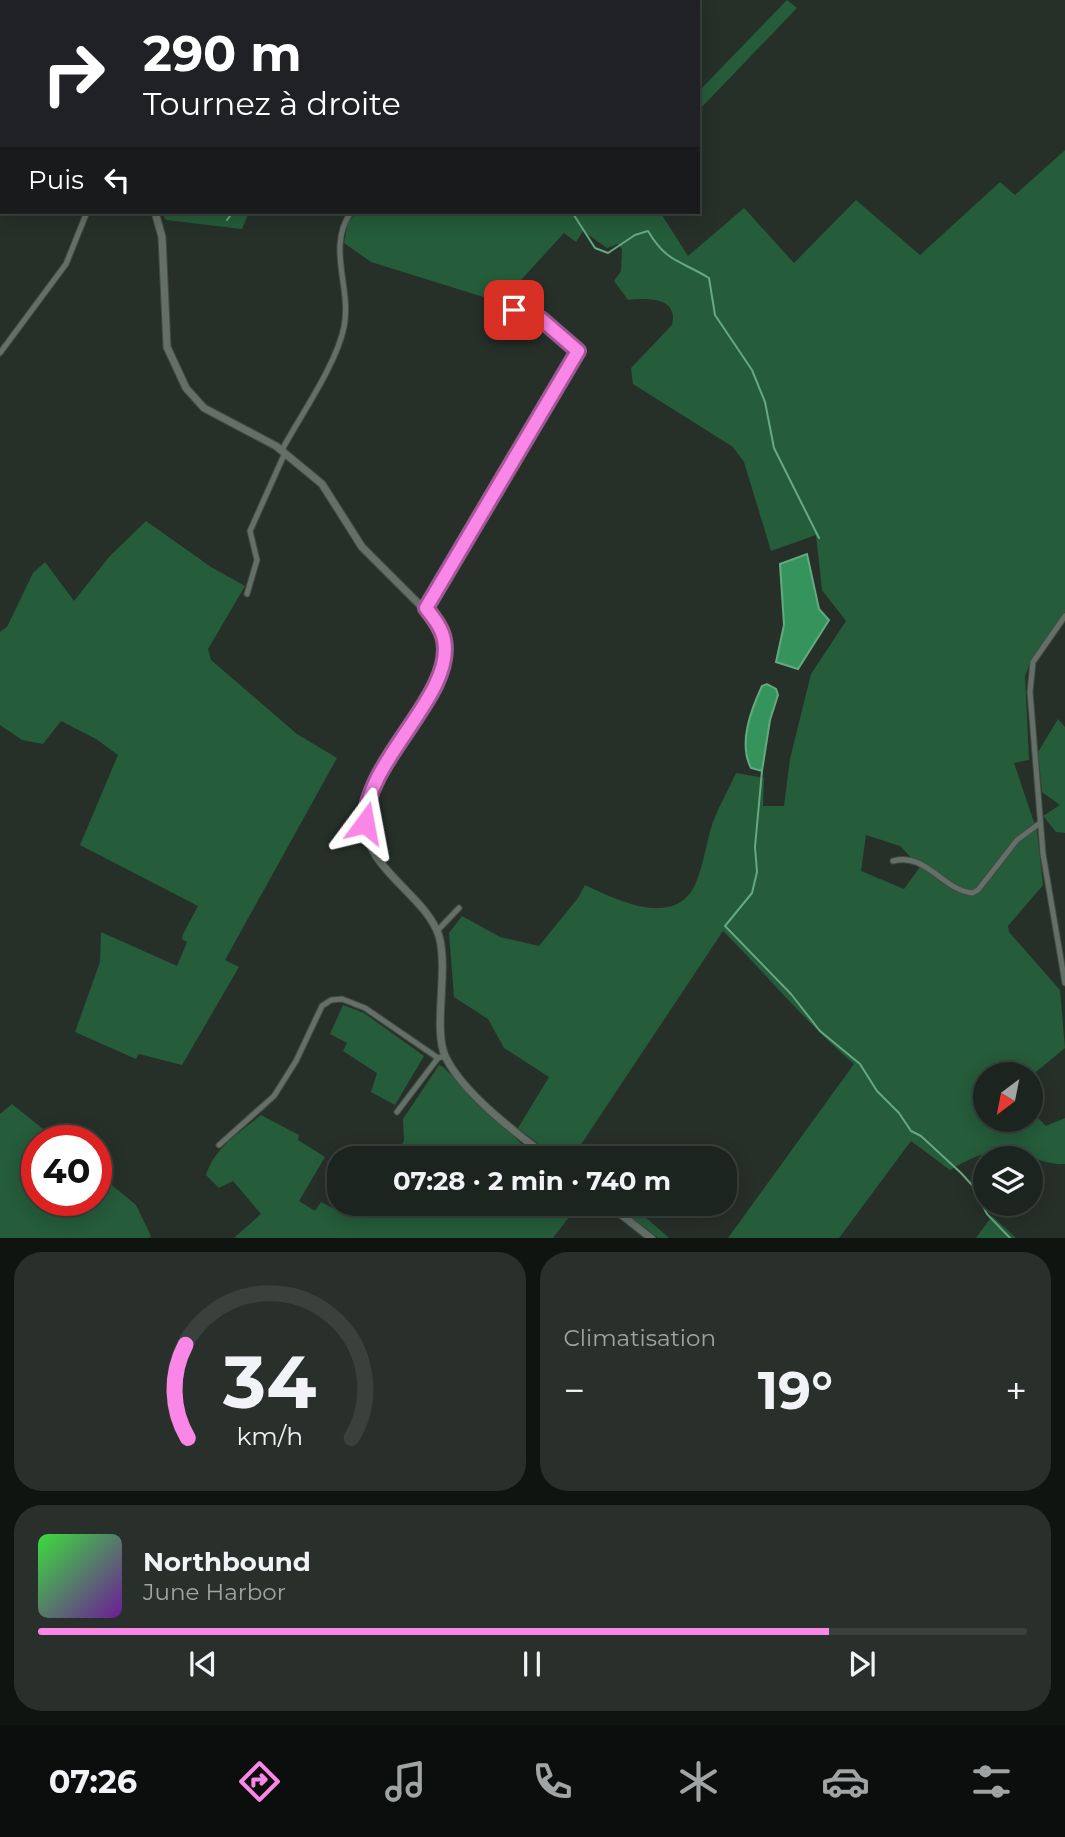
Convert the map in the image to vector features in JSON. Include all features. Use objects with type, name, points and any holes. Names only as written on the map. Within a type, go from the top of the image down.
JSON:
[{"type":"street","points":[[0,353],[65,264],[86,214]]},
{"type":"street","points":[[156,214],[162,237],[167,346],[179,377],[204,408],[283,451],[322,484],[362,547],[426,608],[443,633],[444,665],[374,786],[365,823],[376,853],[426,912],[437,931],[443,958],[441,1057],[397,1112]]},
{"type":"street","points":[[247,594],[257,561],[250,531],[284,455],[283,451],[343,332],[346,304],[338,244],[342,226],[350,214]]},
{"type":"street","points":[[426,608],[578,351],[541,319],[510,307]]},
{"type":"street","points":[[1065,616],[1038,651],[1030,672],[1030,719],[1040,823],[1065,983]]},
{"type":"street","points":[[894,861],[906,858],[918,860],[952,887],[972,893],[978,890],[1017,840],[1040,823]]},
{"type":"street","points":[[437,931],[459,908]]},
{"type":"street","points":[[219,1145],[274,1096],[296,1061],[322,1006],[331,1000],[342,999],[365,1008],[441,1057],[479,1097],[535,1146]]},
{"type":"street","points":[[624,1216],[652,1238]]},
{"type":"shaded area","points":[[787,0],[797,8],[700,109],[700,90]]},
{"type":"shaded area","points":[[1065,150],[1065,612],[1032,659],[1025,676],[1029,760],[1014,763],[1037,831],[1043,885],[1008,926],[1009,932],[1060,990],[1065,1048],[1043,1066],[1043,1062],[973,1062],[973,1132],[1043,1132],[1043,1123],[1046,1126],[1065,1118],[1065,1164],[1043,1161],[1043,1146],[973,1146],[973,1158],[950,1170],[911,1141],[839,1238],[728,1238],[854,1064],[803,1016],[723,931],[580,1146],[541,1146],[518,1128],[549,1077],[504,1048],[488,1019],[454,997],[449,933],[462,916],[500,937],[539,946],[578,898],[585,885],[643,907],[673,906],[685,898],[695,885],[713,822],[736,773],[764,778],[763,806],[784,806],[790,759],[811,674],[846,621],[822,590],[816,535],[771,551],[744,462],[733,447],[633,384],[631,368],[672,325],[673,316],[671,309],[660,301],[628,300],[614,281],[621,271],[622,249],[618,244],[607,248],[583,231],[576,242],[564,233],[511,291],[506,304],[371,262],[344,243],[348,223],[355,214],[661,214],[688,256],[744,208],[794,263],[856,200],[920,255],[1000,182],[1015,195]],"holes":[[[866,835],[900,846],[920,867],[904,889],[861,871]]]},
{"type":"shaded area","points":[[162,214],[248,214],[242,229],[166,220]]},
{"type":"shaded area","points":[[146,521],[211,567],[245,586],[208,649],[211,660],[297,734],[337,758],[225,960],[239,967],[182,1065],[139,1054],[136,1059],[75,1032],[100,962],[101,932],[177,966],[187,942],[182,939],[183,934],[198,906],[80,845],[118,755],[96,739],[61,721],[43,744],[22,740],[0,725],[0,632],[7,627],[33,573],[45,562],[74,601],[109,557]]},
{"type":"shaded area","points":[[807,554],[819,609],[829,620],[798,669],[776,662],[784,625],[780,564]]},
{"type":"shaded area","points":[[767,684],[776,689],[778,695],[770,720],[762,771],[751,768],[747,758],[746,737],[754,705],[762,686]]},
{"type":"shaded area","points":[[1058,719],[1065,727],[1065,833],[1056,832],[1043,816],[1060,805],[1042,792],[1038,752]]},
{"type":"shaded area","points":[[343,1005],[364,1013],[424,1056],[395,1105],[371,1092],[377,1073],[343,1051],[347,1043],[330,1034]]},
{"type":"shaded area","points":[[439,1065],[524,1146],[401,1146],[404,1141],[403,1119]]},
{"type":"shaded area","points":[[12,1104],[38,1125],[21,1125],[21,1216],[112,1216],[112,1185],[136,1205],[151,1236],[149,1238],[0,1238],[0,1114]]},
{"type":"shaded area","points":[[261,1115],[299,1135],[298,1140],[325,1157],[299,1201],[315,1211],[321,1202],[327,1205],[327,1216],[570,1216],[553,1238],[234,1238],[261,1214],[233,1181],[219,1188],[206,1175],[215,1156]]},
{"type":"shaded area","points":[[630,1216],[644,1216],[669,1238],[658,1238]]},
{"type":"shaded area","points":[[992,1216],[1016,1238],[976,1238]]},
{"type":"waterway","points":[[227,220],[232,214]]},
{"type":"waterway","points":[[573,214],[595,248],[608,253],[635,235],[648,231],[668,255],[709,278],[715,315],[752,370],[765,402],[774,448],[819,538]]},
{"type":"waterway","points":[[762,771],[755,847],[757,872],[752,893],[725,926],[791,994],[820,1031],[860,1064],[877,1091],[899,1113],[911,1131],[921,1136],[972,1185],[987,1214],[1010,1238]]},
{"type":"route","points":[[365,823],[368,802],[379,775],[437,682],[444,665],[446,650],[443,633],[426,608],[578,351],[541,319],[514,310]]}]
